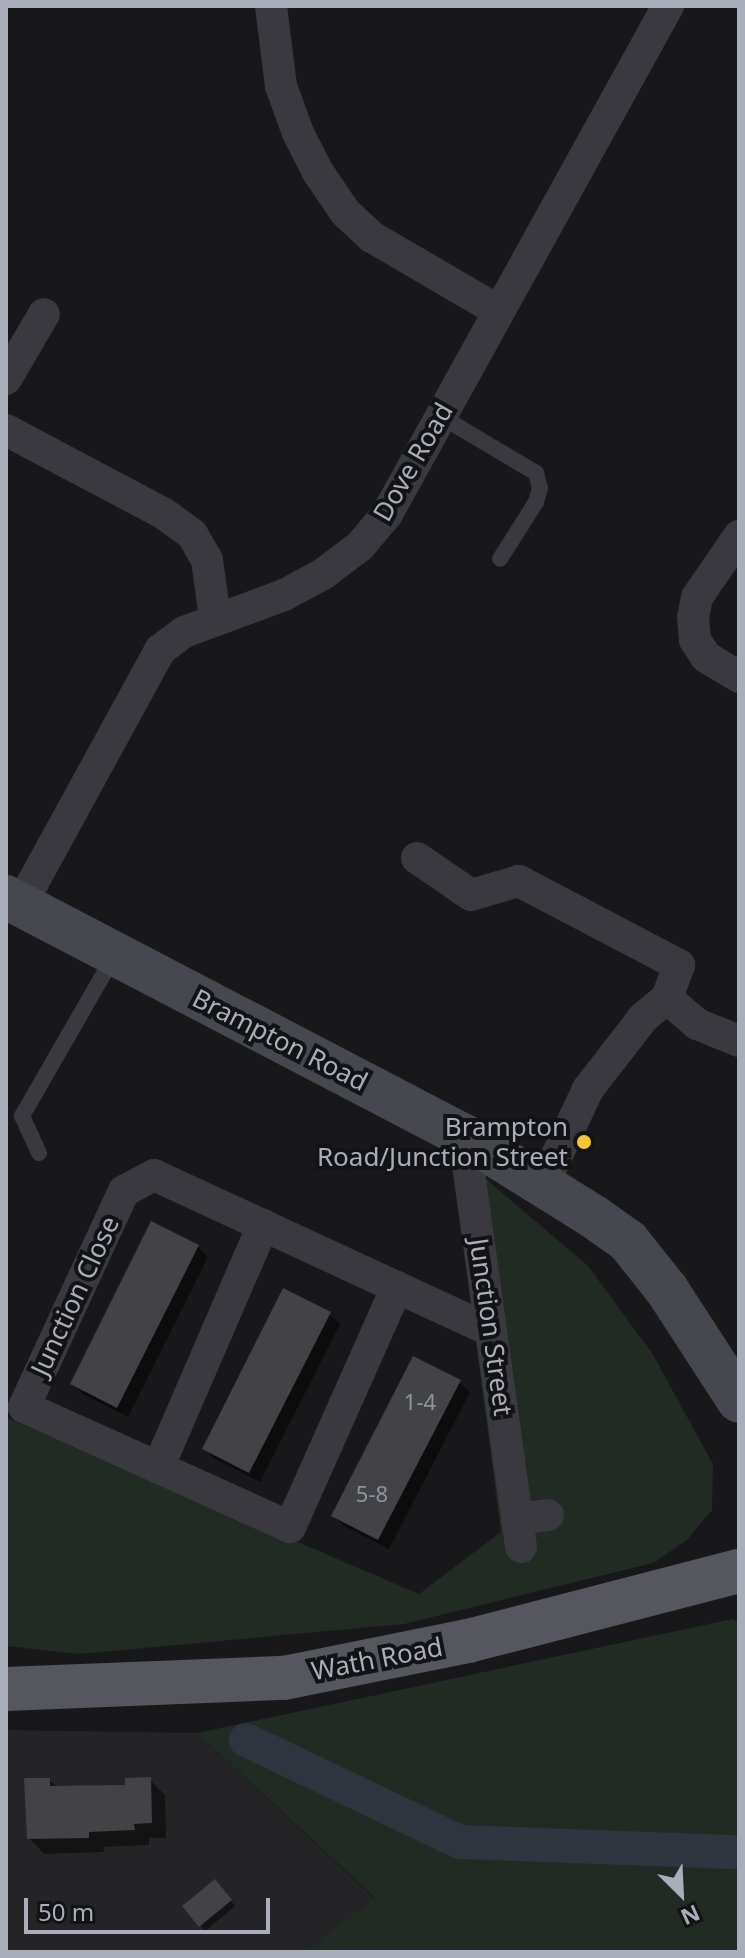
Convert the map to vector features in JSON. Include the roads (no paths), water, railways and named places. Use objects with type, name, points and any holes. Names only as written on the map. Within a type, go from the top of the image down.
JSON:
[{"type":"main road","name":"Brampton Road","points":[[13,902],[464,1136],[544,1183],[628,1241],[667,1290],[739,1401]]},
{"type":"main road","name":"Wath Road","points":[[6,1689],[284,1678],[468,1641],[739,1571]]},
{"type":"street","points":[[271,6],[273,43],[285,98],[318,172],[345,212],[372,237],[497,310]]},
{"type":"street","name":"Dove Road","points":[[13,902],[160,650],[184,632],[284,595],[323,574],[360,546],[387,514],[497,310],[668,6]]},
{"type":"street","points":[[6,379],[44,314]]},
{"type":"street","points":[[6,430],[163,513],[192,534],[207,560],[215,618]]},
{"type":"street","points":[[739,536],[697,597],[693,617],[695,640],[706,657],[739,677]]},
{"type":"street","points":[[417,858],[471,895],[519,881],[679,965],[667,998],[643,1018],[588,1089],[544,1183]]},
{"type":"street","points":[[667,998],[697,1024],[739,1041]]},
{"type":"street","name":"Junction Street","points":[[464,1136],[491,1331],[529,1527]]},
{"type":"street","name":"Junction Close","points":[[397,1287],[290,1527],[24,1407],[124,1191],[154,1175],[397,1287],[491,1331]]},
{"type":"street","points":[[158,1468],[263,1225]]},
{"type":"lane","points":[[440,416],[536,473],[540,488],[536,502],[500,559]]},
{"type":"lane","points":[[39,1153],[22,1116],[115,955]]},
{"type":"waterway","points":[[246,1740],[460,1842],[739,1852]]},
{"type":"place","name":"Brampton Road/Junction Street","points":[[584,1142]]}]
